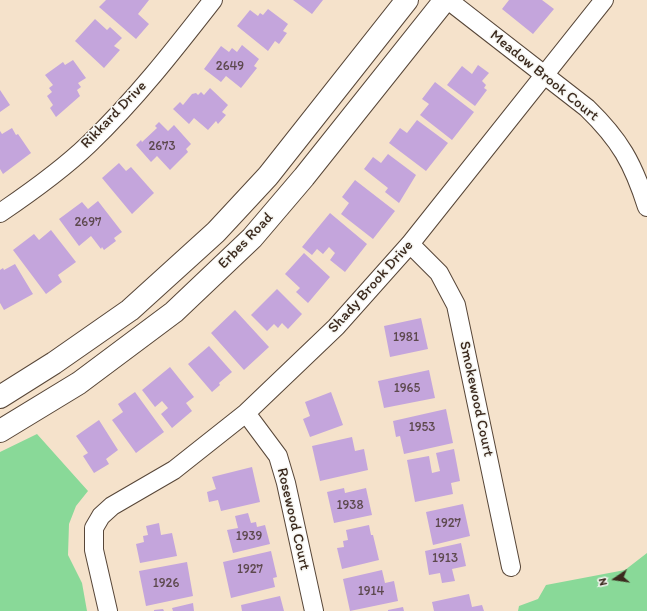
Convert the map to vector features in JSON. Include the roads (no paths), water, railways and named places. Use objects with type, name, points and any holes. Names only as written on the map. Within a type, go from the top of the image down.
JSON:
[{"type":"main road","name":"Erbes Road","points":[[0,397],[54,363],[130,310],[216,232],[268,176],[407,0]]},
{"type":"main road","name":"Erbes Road","points":[[0,431],[80,383],[167,317],[252,238],[304,177],[445,0]]},
{"type":"street","name":"Rikkard Drive","points":[[0,213],[39,186],[88,144],[130,101],[213,0]]},
{"type":"street","name":"Meadow Brook Court","points":[[448,0],[545,75],[586,108],[605,126],[625,152],[637,176],[647,207]]},
{"type":"street","name":"Shady Brook Drive","points":[[108,611],[94,550],[94,528],[101,516],[112,506],[174,470],[246,413],[336,327],[410,244],[604,0]]},
{"type":"street","name":"Smokewood Court","points":[[410,244],[439,273],[456,305],[511,568]]},
{"type":"street","name":"Rosewood Court","points":[[246,413],[278,456],[286,483],[314,611]]}]
